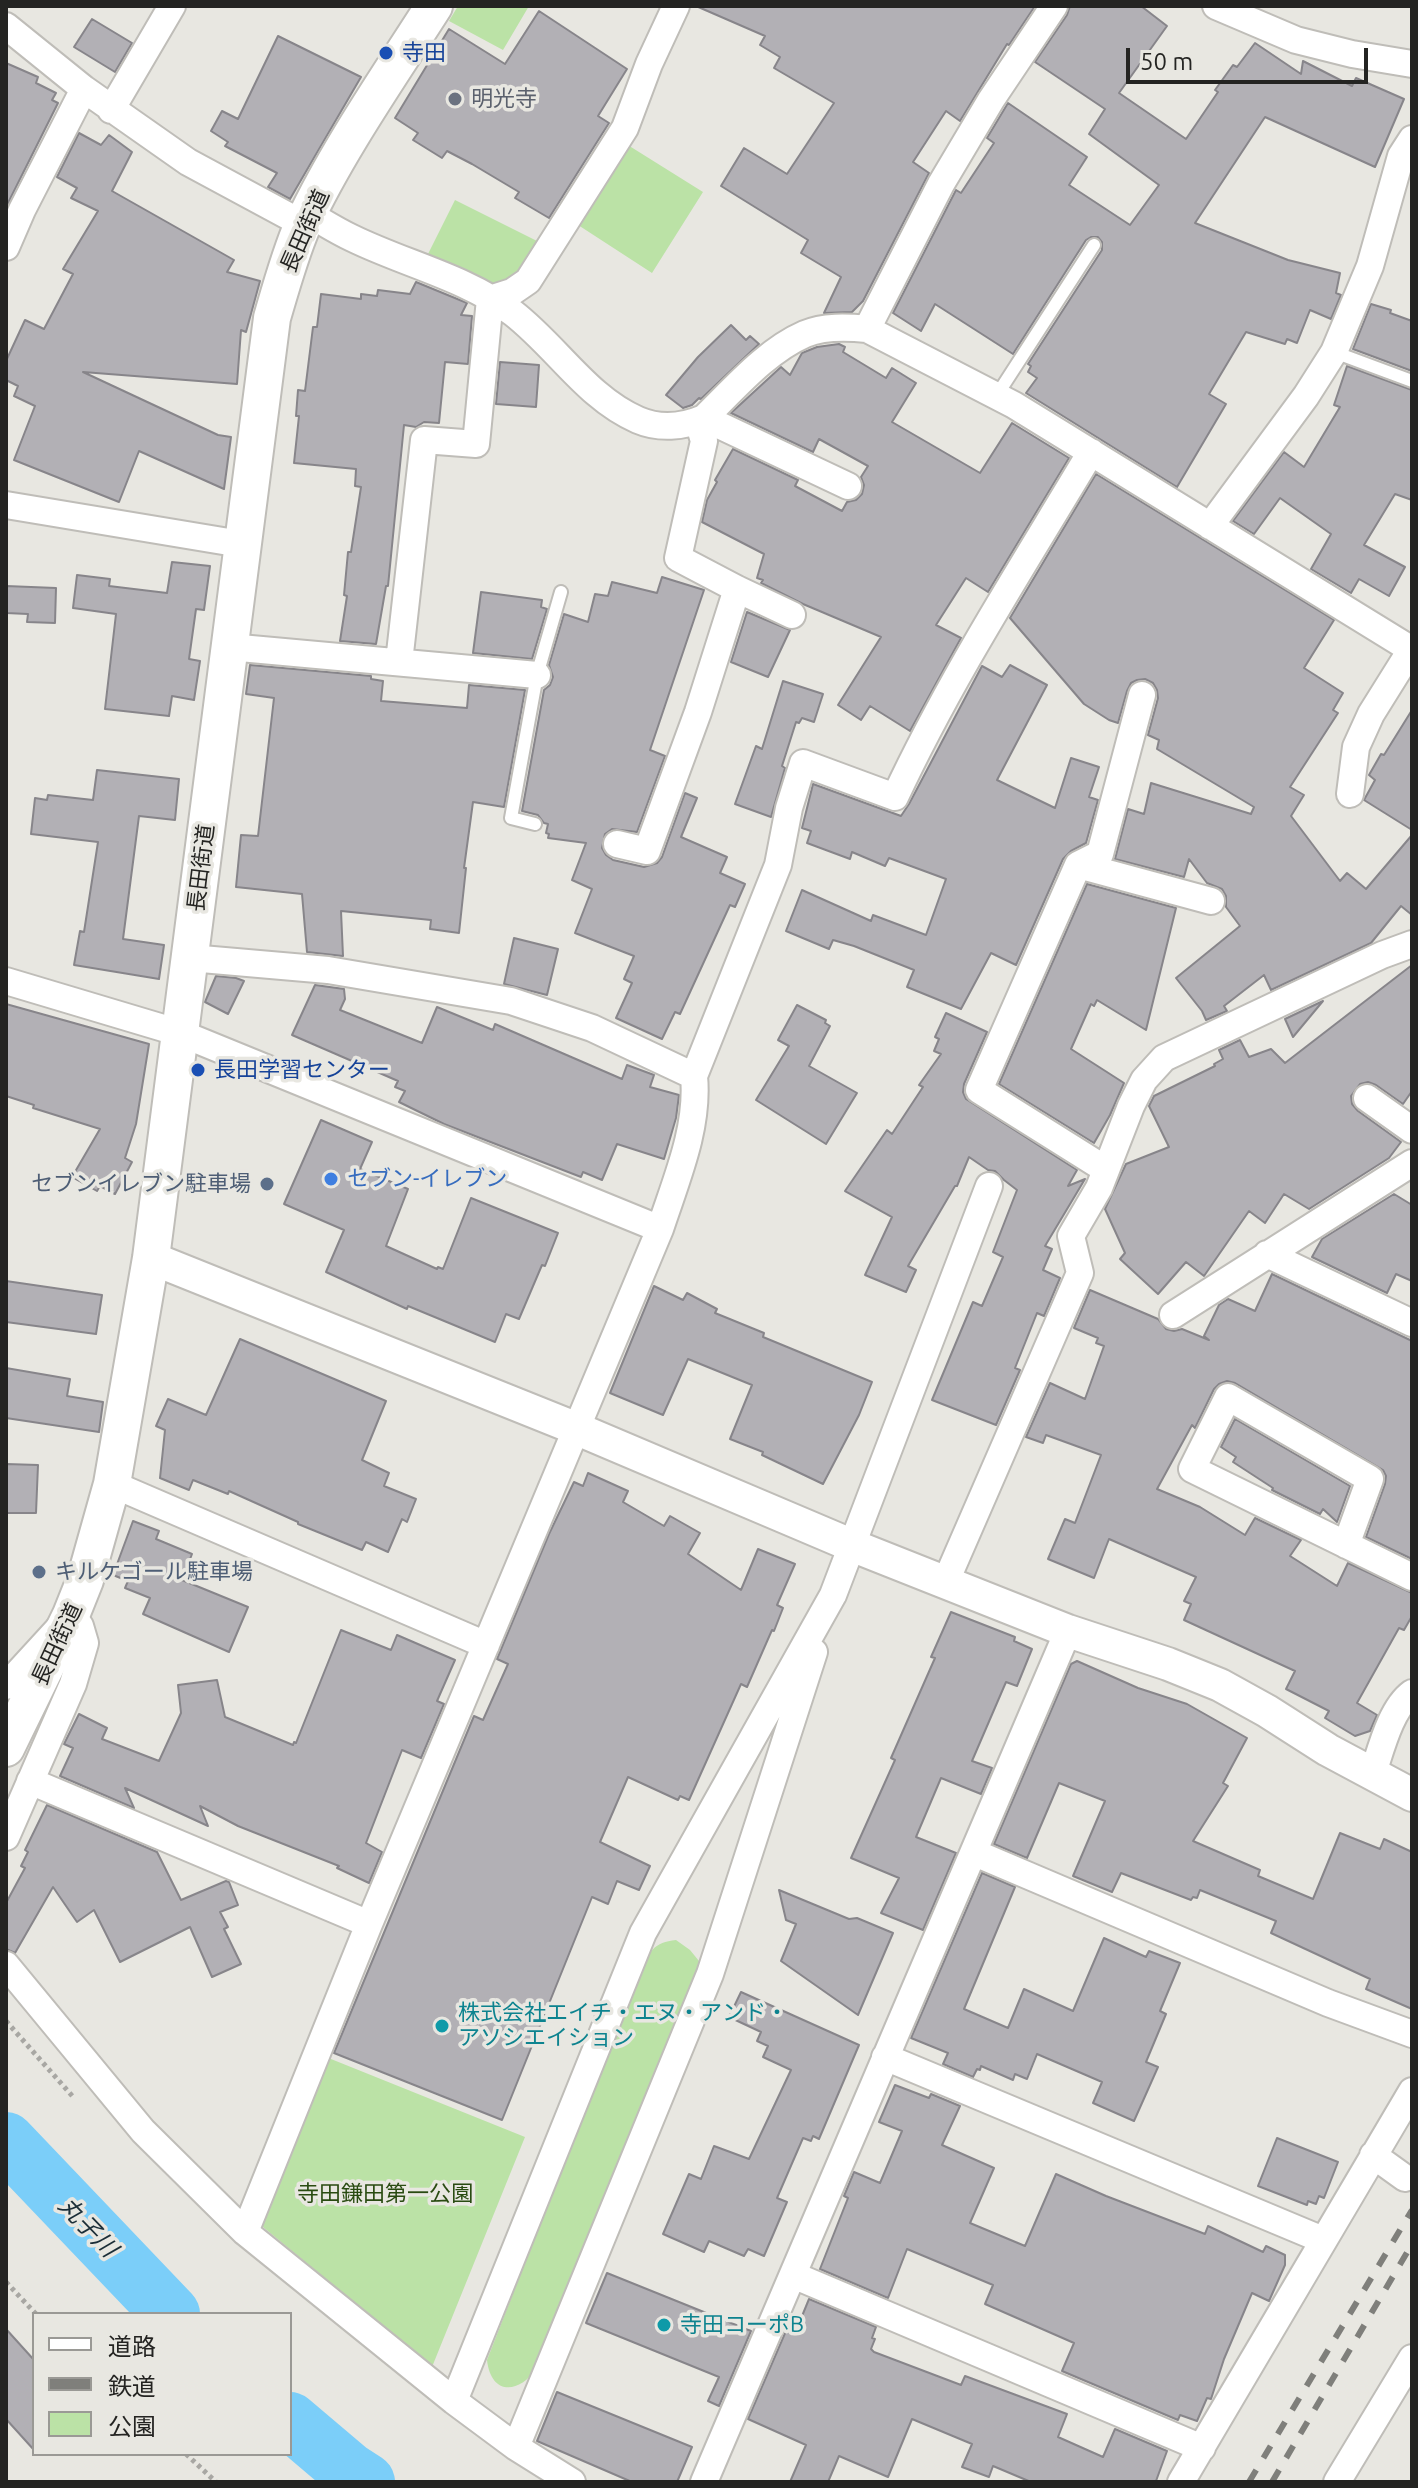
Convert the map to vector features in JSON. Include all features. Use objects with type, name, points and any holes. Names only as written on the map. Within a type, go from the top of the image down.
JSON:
[{"type":"main road","name":"長田街道","points":[[6,1748],[71,1615],[89,1566],[112,1484],[151,1258],[272,318],[306,219],[339,159],[434,6]]},
{"type":"street","points":[[111,110],[172,6]]},
{"type":"street","points":[[490,299],[512,292],[528,281],[625,128],[649,64],[676,6]]},
{"type":"street","points":[[867,329],[948,172],[991,100],[1054,6]]},
{"type":"street","points":[[1216,6],[1296,40],[1412,64]]},
{"type":"street","points":[[6,26],[111,110],[188,162],[306,219],[447,277],[490,299],[512,313],[612,407],[642,422],[668,427],[701,419],[774,353],[806,333],[841,327],[867,329],[997,395],[1412,650],[1371,714],[1356,747],[1350,794]]},
{"type":"street","points":[[6,247],[84,89]]},
{"type":"street","points":[[1210,526],[1306,396],[1334,352],[1370,266],[1401,156],[1412,139]]},
{"type":"street","points":[[399,662],[424,440],[476,444],[490,299]]},
{"type":"street","points":[[701,419],[848,486]]},
{"type":"street","points":[[701,419],[704,441],[678,558],[792,615]]},
{"type":"street","points":[[245,2232],[369,1924],[660,1229],[685,1150],[696,1098],[694,1076],[778,865],[789,808],[803,763],[895,797],[959,671],[1091,452]]},
{"type":"street","points":[[6,505],[241,544]]},
{"type":"street","points":[[617,844],[647,851],[698,712],[737,589]]},
{"type":"street","points":[[229,647],[537,675]]},
{"type":"street","points":[[1105,1169],[979,1090],[1078,865],[1100,854],[1142,695]]},
{"type":"street","points":[[1078,865],[1211,901]]},
{"type":"street","points":[[946,1581],[1080,1273],[1071,1236],[1099,1188],[1144,1080],[1164,1058],[1382,955],[1412,944]]},
{"type":"street","points":[[190,958],[328,970],[511,1001],[592,1028],[694,1076]]},
{"type":"street","points":[[6,981],[180,1033],[660,1229]]},
{"type":"street","points":[[1367,1098],[1412,1130]]},
{"type":"street","points":[[1173,1315],[1412,1163]]},
{"type":"street","points":[[516,2447],[710,1974],[833,1595],[989,1186]]},
{"type":"street","points":[[1267,1254],[1412,1323]]},
{"type":"street","points":[[151,1258],[575,1428],[851,1545],[1068,1631],[1220,1685],[1328,1750],[1412,1795]]},
{"type":"street","points":[[1346,1545],[1370,1479],[1228,1397],[1192,1469],[1346,1545],[1412,1577]]},
{"type":"street","points":[[112,1484],[486,1645]]},
{"type":"street","points":[[454,2401],[643,1933],[833,1595]]},
{"type":"street","points":[[6,1686],[71,1615],[80,1626],[85,1643],[73,1684],[6,1837]]},
{"type":"street","points":[[704,2482],[1068,1631]]},
{"type":"street","points":[[1373,1773],[1385,1736],[1410,1691]]},
{"type":"street","points":[[30,1781],[369,1924]]},
{"type":"street","points":[[975,1853],[1328,2003],[1412,2034]]},
{"type":"street","points":[[6,1965],[143,2131],[245,2232],[454,2401],[516,2447],[572,2482]]},
{"type":"street","points":[[885,2057],[1323,2240]]},
{"type":"street","points":[[1181,2482],[1412,2091]]},
{"type":"street","points":[[1373,2155],[1405,2178]]},
{"type":"street","points":[[793,2275],[1202,2448]]},
{"type":"street","points":[[1337,2482],[1412,2358]]},
{"type":"lane","points":[[997,395],[1094,245]]},
{"type":"lane","points":[[1334,352],[1412,381]]},
{"type":"lane","points":[[535,824],[511,818],[537,675],[561,592]]},
{"type":"path","points":[[6,2282],[34,2312]]},
{"type":"path","points":[[188,2456],[216,2482]]},
{"type":"green space","points":[[458,6],[529,6],[503,50],[449,21]]},
{"type":"green space","points":[[623,142],[703,192],[652,273],[575,223]]},
{"type":"green space","points":[[455,200],[541,243],[526,270],[498,288],[428,254]]},
{"type":"green space","points":[[676,1940],[699,1961],[697,1978],[537,2368],[530,2377],[514,2387],[500,2385],[494,2380],[487,2360],[639,1971],[653,1949]]},
{"type":"green space","name":"寺田鎌田第一公園","points":[[326,2057],[525,2137],[432,2367],[257,2222]]},
{"type":"building","points":[[696,6],[1035,6],[1007,44],[960,121],[946,111],[913,162],[929,173],[863,301],[852,312],[824,313],[841,277],[801,253],[808,240],[721,186],[744,148],[787,174],[834,103],[774,68],[780,57],[760,45],[765,36]]},
{"type":"building","points":[[1070,6],[1141,6],[1167,26],[1119,93],[1186,139],[1218,92],[1215,90],[1233,65],[1237,67],[1255,43],[1301,74],[1303,61],[1352,86],[1356,78],[1404,99],[1375,167],[1265,117],[1195,223],[1288,260],[1340,273],[1336,293],[1341,295],[1331,319],[1310,310],[1297,343],[1287,339],[1285,344],[1246,332],[1209,394],[1226,404],[1177,487],[1026,393],[1037,378],[1028,372],[1031,366],[1028,364],[1102,250],[1098,237],[1086,240],[1013,354],[935,304],[921,331],[893,313],[956,190],[961,193],[994,143],[987,138],[1008,103],[1087,157],[1069,185],[1130,225],[1159,185],[1089,134],[1105,109],[1035,62]]},
{"type":"building","points":[[539,11],[627,69],[598,116],[609,123],[549,218],[515,198],[519,192],[472,164],[447,151],[442,158],[413,140],[418,133],[395,118],[449,29],[505,64]]},
{"type":"building","points":[[92,19],[132,43],[115,72],[74,47]]},
{"type":"building","points":[[278,36],[361,77],[290,199],[268,187],[277,173],[225,146],[228,142],[211,131],[222,111],[238,119]]},
{"type":"building","points":[[6,63],[38,77],[36,83],[56,93],[52,100],[58,103],[6,207]]},
{"type":"building","points":[[79,133],[101,145],[109,135],[132,152],[112,191],[234,260],[227,272],[260,281],[246,332],[241,330],[237,384],[83,372],[218,435],[231,437],[224,489],[139,451],[119,502],[14,460],[35,406],[14,396],[18,386],[6,380],[6,361],[25,320],[44,329],[73,274],[63,269],[98,211],[71,198],[77,188],[57,177]]},
{"type":"building","points":[[416,282],[467,303],[461,315],[472,316],[468,364],[445,362],[439,423],[424,422],[416,427],[404,425],[388,586],[376,644],[340,641],[347,596],[344,595],[348,552],[351,552],[361,487],[355,486],[356,469],[294,463],[299,416],[296,416],[298,390],[305,391],[313,327],[317,327],[321,294],[361,299],[361,294],[377,296],[378,290],[410,294]]},
{"type":"building","points":[[1371,304],[1412,321],[1412,371],[1353,349]]},
{"type":"building","points":[[731,325],[746,340],[750,336],[759,344],[701,399],[683,408],[666,395],[698,357]]},
{"type":"building","points":[[839,344],[845,347],[843,352],[886,378],[892,368],[916,383],[892,422],[980,473],[1012,423],[1069,458],[988,592],[966,578],[936,625],[961,638],[910,731],[870,706],[861,720],[838,705],[881,637],[761,583],[763,580],[757,578],[764,554],[702,522],[707,500],[717,482],[715,480],[733,449],[798,480],[795,486],[842,511],[847,502],[856,500],[862,494],[864,485],[861,477],[868,466],[819,439],[813,452],[731,413],[781,367],[790,375],[802,353]]},
{"type":"building","points":[[500,362],[539,365],[536,407],[496,404]]},
{"type":"building","points":[[1347,366],[1412,390],[1412,500],[1395,494],[1364,545],[1405,567],[1389,596],[1359,579],[1351,593],[1311,569],[1331,534],[1280,498],[1254,534],[1233,521],[1284,452],[1304,467],[1340,407],[1334,405]]},
{"type":"building","points":[[1096,474],[1334,620],[1304,668],[1343,693],[1333,710],[1338,713],[1290,787],[1304,795],[1291,816],[1340,881],[1347,873],[1366,889],[1412,835],[1412,915],[1401,906],[1371,943],[1271,990],[1264,975],[1224,1006],[1227,1011],[1206,1020],[1176,978],[1240,926],[1226,907],[1226,896],[1222,889],[1207,883],[1189,859],[1184,877],[1115,859],[1128,809],[1144,814],[1151,783],[1251,814],[1254,807],[1157,749],[1159,740],[1148,735],[1158,698],[1153,683],[1145,679],[1131,683],[1118,723],[1109,720],[1084,704],[1010,618]]},
{"type":"building","points":[[172,562],[210,566],[204,610],[196,609],[189,659],[200,661],[194,700],[172,696],[169,716],[105,709],[116,614],[73,608],[77,575],[110,579],[109,586],[167,593]]},
{"type":"building","points":[[662,577],[704,590],[650,750],[665,756],[637,832],[612,829],[605,834],[602,848],[613,860],[644,867],[657,863],[662,857],[685,793],[697,798],[681,837],[727,857],[720,873],[745,884],[735,907],[730,905],[680,1014],[675,1012],[662,1039],[616,1018],[632,983],[624,979],[634,956],[575,933],[592,889],[572,880],[586,843],[548,838],[548,824],[538,815],[522,811],[544,690],[553,677],[549,665],[564,614],[588,622],[595,594],[608,596],[612,582],[657,593]]},
{"type":"building","points":[[6,586],[56,588],[55,623],[27,622],[28,614],[6,613]]},
{"type":"building","points":[[481,592],[542,600],[541,607],[547,609],[532,659],[473,653]]},
{"type":"building","points":[[747,612],[790,630],[768,677],[731,662]]},
{"type":"building","points":[[250,665],[371,676],[371,679],[383,681],[381,701],[467,708],[469,685],[525,690],[504,807],[473,802],[459,933],[430,929],[431,920],[341,911],[343,956],[307,952],[302,894],[236,887],[241,835],[258,836],[274,698],[246,694]]},
{"type":"building","points":[[1010,665],[1047,685],[997,780],[1055,808],[1071,758],[1099,767],[1089,797],[1098,800],[1086,843],[1063,859],[1016,965],[991,953],[961,1009],[907,987],[914,970],[854,946],[833,940],[829,949],[786,931],[802,890],[871,921],[873,915],[926,935],[946,879],[889,858],[885,866],[852,852],[850,859],[807,843],[811,831],[802,828],[813,784],[901,816],[982,666],[1002,677]]},
{"type":"building","points":[[783,681],[823,694],[814,722],[802,718],[799,723],[796,722],[771,817],[735,804],[756,746],[762,749]]},
{"type":"building","points":[[1412,710],[1412,830],[1364,800],[1375,780],[1369,775]]},
{"type":"building","points":[[97,770],[179,779],[175,820],[139,816],[123,939],[164,945],[159,979],[74,965],[80,931],[84,932],[98,842],[31,834],[35,798],[47,800],[48,795],[93,800]]},
{"type":"building","points":[[1087,884],[1176,908],[1146,1030],[1097,1000],[1094,1006],[1091,1004],[1071,1049],[1124,1083],[1094,1143],[999,1084]]},
{"type":"building","points":[[514,938],[558,949],[547,995],[504,984]]},
{"type":"building","points":[[1412,965],[1412,1091],[1403,1104],[1368,1082],[1360,1084],[1351,1096],[1352,1104],[1358,1111],[1401,1142],[1389,1158],[1309,1209],[1284,1194],[1265,1223],[1249,1211],[1204,1276],[1186,1262],[1158,1294],[1120,1259],[1125,1253],[1105,1209],[1126,1164],[1169,1147],[1149,1106],[1154,1096],[1215,1066],[1223,1059],[1219,1050],[1240,1040],[1249,1057],[1271,1049],[1285,1063]]},
{"type":"building","points":[[216,976],[244,981],[228,1014],[205,1002]]},
{"type":"building","points":[[315,985],[344,989],[345,999],[340,1010],[422,1043],[437,1007],[493,1030],[495,1024],[622,1079],[627,1065],[654,1075],[650,1087],[679,1095],[664,1159],[617,1144],[602,1180],[583,1172],[581,1177],[444,1124],[399,1102],[405,1091],[395,1087],[398,1081],[292,1035]]},
{"type":"building","points":[[1323,1001],[1293,1037],[1285,1019]]},
{"type":"building","points":[[6,1004],[149,1044],[136,1124],[125,1158],[132,1162],[115,1194],[100,1186],[97,1191],[72,1177],[100,1129],[6,1096]]},
{"type":"building","points":[[797,1005],[826,1020],[825,1023],[830,1026],[809,1066],[857,1093],[826,1144],[756,1100],[789,1046],[778,1040]]},
{"type":"building","points":[[946,1013],[987,1032],[964,1084],[966,1099],[1077,1170],[1068,1186],[1085,1179],[1045,1246],[1052,1249],[1043,1270],[1060,1278],[1044,1316],[1037,1313],[1015,1368],[1020,1370],[996,1425],[932,1400],[973,1302],[982,1306],[1003,1257],[993,1252],[1017,1190],[995,1171],[988,1170],[969,1157],[957,1186],[908,1266],[916,1270],[906,1292],[865,1275],[892,1217],[845,1191],[887,1130],[892,1134],[923,1087],[919,1085],[941,1054],[934,1051],[939,1039],[935,1037]]},
{"type":"building","points":[[321,1120],[372,1142],[360,1169],[408,1189],[386,1246],[443,1269],[471,1198],[558,1233],[519,1319],[506,1314],[495,1342],[408,1306],[407,1309],[326,1272],[344,1230],[284,1204]]},
{"type":"building","points":[[1394,1194],[1412,1205],[1412,1281],[1396,1274],[1387,1293],[1312,1257],[1322,1239]]},
{"type":"building","points":[[1272,1274],[1412,1341],[1412,1559],[1366,1537],[1385,1484],[1383,1470],[1235,1383],[1227,1381],[1214,1389],[1195,1428],[1192,1425],[1157,1489],[1200,1507],[1245,1535],[1255,1518],[1301,1540],[1290,1556],[1337,1586],[1348,1563],[1412,1593],[1412,1616],[1404,1630],[1399,1628],[1357,1703],[1377,1715],[1370,1731],[1355,1736],[1325,1718],[1329,1711],[1286,1689],[1295,1671],[1184,1620],[1191,1604],[1184,1601],[1196,1577],[1109,1539],[1094,1578],[1048,1559],[1065,1519],[1075,1523],[1101,1455],[1046,1435],[1043,1443],[1026,1437],[1050,1383],[1085,1399],[1104,1346],[1096,1343],[1098,1338],[1074,1328],[1090,1290],[1158,1319],[1166,1329],[1182,1329],[1209,1340],[1204,1336],[1219,1305],[1228,1299],[1255,1311]]},
{"type":"building","points":[[6,1281],[102,1295],[96,1334],[6,1322]]},
{"type":"building","points":[[654,1286],[683,1300],[687,1293],[717,1309],[715,1313],[764,1333],[763,1337],[872,1382],[859,1415],[823,1484],[762,1455],[763,1452],[730,1439],[752,1385],[688,1359],[663,1415],[610,1393]]},
{"type":"building","points":[[240,1339],[386,1401],[362,1460],[389,1473],[384,1486],[416,1499],[407,1522],[402,1519],[388,1552],[366,1542],[362,1550],[229,1491],[228,1494],[193,1480],[189,1490],[160,1478],[165,1430],[156,1426],[168,1399],[206,1415]]},
{"type":"building","points":[[6,1368],[70,1379],[67,1396],[103,1402],[99,1432],[6,1418]]},
{"type":"building","points":[[1235,1419],[1350,1486],[1337,1522],[1323,1509],[1320,1514],[1272,1490],[1233,1462],[1236,1457],[1221,1447]]},
{"type":"building","points":[[6,1464],[38,1465],[36,1513],[6,1513]]},
{"type":"building","points":[[588,1473],[628,1491],[623,1502],[664,1526],[670,1516],[700,1533],[688,1554],[741,1590],[758,1549],[795,1564],[777,1605],[783,1608],[774,1631],[747,1687],[741,1684],[689,1800],[680,1796],[678,1800],[628,1777],[600,1842],[650,1866],[639,1890],[617,1881],[608,1904],[592,1897],[502,2120],[334,2053],[474,1716],[483,1720],[508,1664],[497,1659],[549,1534],[574,1482],[583,1486]]},
{"type":"building","points":[[133,1521],[159,1531],[156,1539],[192,1554],[182,1580],[248,1607],[229,1652],[143,1614],[150,1598],[125,1588],[128,1581],[113,1575]]},
{"type":"building","points":[[951,1612],[1015,1637],[1014,1641],[1032,1649],[1017,1686],[1006,1682],[972,1761],[992,1768],[981,1794],[941,1778],[916,1837],[956,1853],[923,1930],[881,1913],[899,1878],[851,1858],[895,1760],[891,1758],[935,1658],[931,1657]]},
{"type":"building","points":[[341,1630],[391,1650],[397,1635],[455,1660],[437,1701],[444,1704],[421,1758],[402,1750],[366,1843],[382,1852],[369,1883],[337,1868],[339,1866],[238,1826],[200,1806],[208,1826],[125,1788],[134,1808],[60,1776],[73,1748],[64,1744],[79,1714],[107,1728],[102,1739],[159,1761],[181,1713],[178,1685],[217,1680],[225,1717],[293,1745]]},
{"type":"building","points":[[1077,1661],[1138,1688],[1187,1704],[1247,1738],[1223,1783],[1228,1786],[1193,1841],[1260,1870],[1258,1876],[1313,1899],[1340,1833],[1380,1849],[1384,1839],[1412,1852],[1412,2009],[1366,1989],[1370,1979],[1271,1933],[1276,1921],[1200,1890],[1197,1898],[1191,1900],[1121,1873],[1112,1892],[1073,1876],[1105,1801],[1059,1783],[1027,1858],[994,1844],[1071,1664]]},
{"type":"building","points":[[47,1805],[157,1852],[181,1900],[229,1882],[238,1905],[220,1912],[228,1927],[224,1929],[241,1964],[212,1977],[190,1927],[120,1962],[94,1910],[77,1922],[53,1887],[15,1953],[6,1949],[6,1903],[25,1868],[21,1866],[28,1852],[25,1850]]},
{"type":"building","points":[[982,1873],[1015,1887],[964,2009],[1008,2028],[1024,1989],[1073,2011],[1104,1938],[1146,1957],[1149,1951],[1180,1963],[1160,2011],[1166,2014],[1146,2062],[1158,2067],[1134,2121],[1093,2103],[1102,2082],[1037,2054],[1027,2079],[1015,2074],[1013,2080],[981,2066],[973,2077],[943,2064],[948,2053],[911,2038]]},
{"type":"building","points":[[779,1890],[849,1919],[857,1918],[893,1933],[858,2015],[781,1961],[796,1924],[786,1920]]},
{"type":"building","points":[[741,1992],[859,2045],[819,2139],[813,2136],[811,2141],[803,2138],[777,2198],[787,2202],[764,2256],[748,2249],[744,2256],[709,2241],[704,2252],[663,2234],[689,2174],[701,2179],[714,2146],[749,2159],[791,2070],[763,2057],[768,2046],[757,2041],[761,2032],[729,2017]]},
{"type":"building","points":[[895,2085],[929,2098],[931,2094],[960,2106],[942,2145],[994,2168],[970,2223],[1025,2246],[1056,2174],[1205,2234],[1208,2226],[1263,2252],[1266,2246],[1285,2255],[1285,2265],[1269,2301],[1252,2293],[1211,2399],[1207,2398],[1197,2421],[1180,2415],[1178,2420],[1062,2371],[1074,2343],[985,2304],[993,2285],[907,2249],[888,2298],[820,2269],[848,2198],[844,2196],[854,2172],[880,2183],[902,2131],[879,2122]]},
{"type":"building","points":[[1277,2138],[1338,2162],[1324,2198],[1319,2196],[1316,2204],[1308,2201],[1307,2205],[1258,2186]]},
{"type":"building","name":"寺田コーポB","points":[[607,2273],[751,2331],[719,2406],[708,2401],[719,2377],[586,2323]]},
{"type":"building","points":[[809,2299],[876,2327],[871,2349],[874,2352],[961,2385],[965,2376],[1067,2414],[1058,2437],[1103,2457],[1115,2429],[1167,2451],[1158,2482],[1031,2482],[993,2466],[989,2477],[962,2467],[972,2444],[912,2419],[888,2477],[839,2456],[828,2482],[790,2482],[806,2445],[748,2419],[792,2317],[800,2321]]},
{"type":"building","points":[[6,2329],[32,2358],[32,2448],[6,2419]]},
{"type":"building","points":[[557,2392],[692,2447],[677,2482],[632,2482],[537,2441]]},
{"type":"waterway","name":"丸子川","points":[[6,2141],[169,2312]]},
{"type":"waterway","name":"丸子川","points":[[292,2423],[366,2482]]},
{"type":"railway","points":[[1249,2482],[1412,2210]]},
{"type":"railway","points":[[1272,2482],[1412,2244]]},
{"type":"place","name":"寺田","points":[[386,53]]},
{"type":"place","name":"明光寺","points":[[455,99]]},
{"type":"place","name":"長田学習センター","points":[[198,1070]]},
{"type":"place","name":"セブン-イレブン","points":[[331,1179]]},
{"type":"place","name":"セブンイレブン駐車場","points":[[267,1184]]},
{"type":"place","name":"キルケゴール駐車場","points":[[39,1572]]},
{"type":"place","name":"株式会社エイチ・エヌ・アンド・ アソシエイション","points":[[442,2026]]},
{"type":"place","name":"寺田コーポB","points":[[664,2325]]}]
